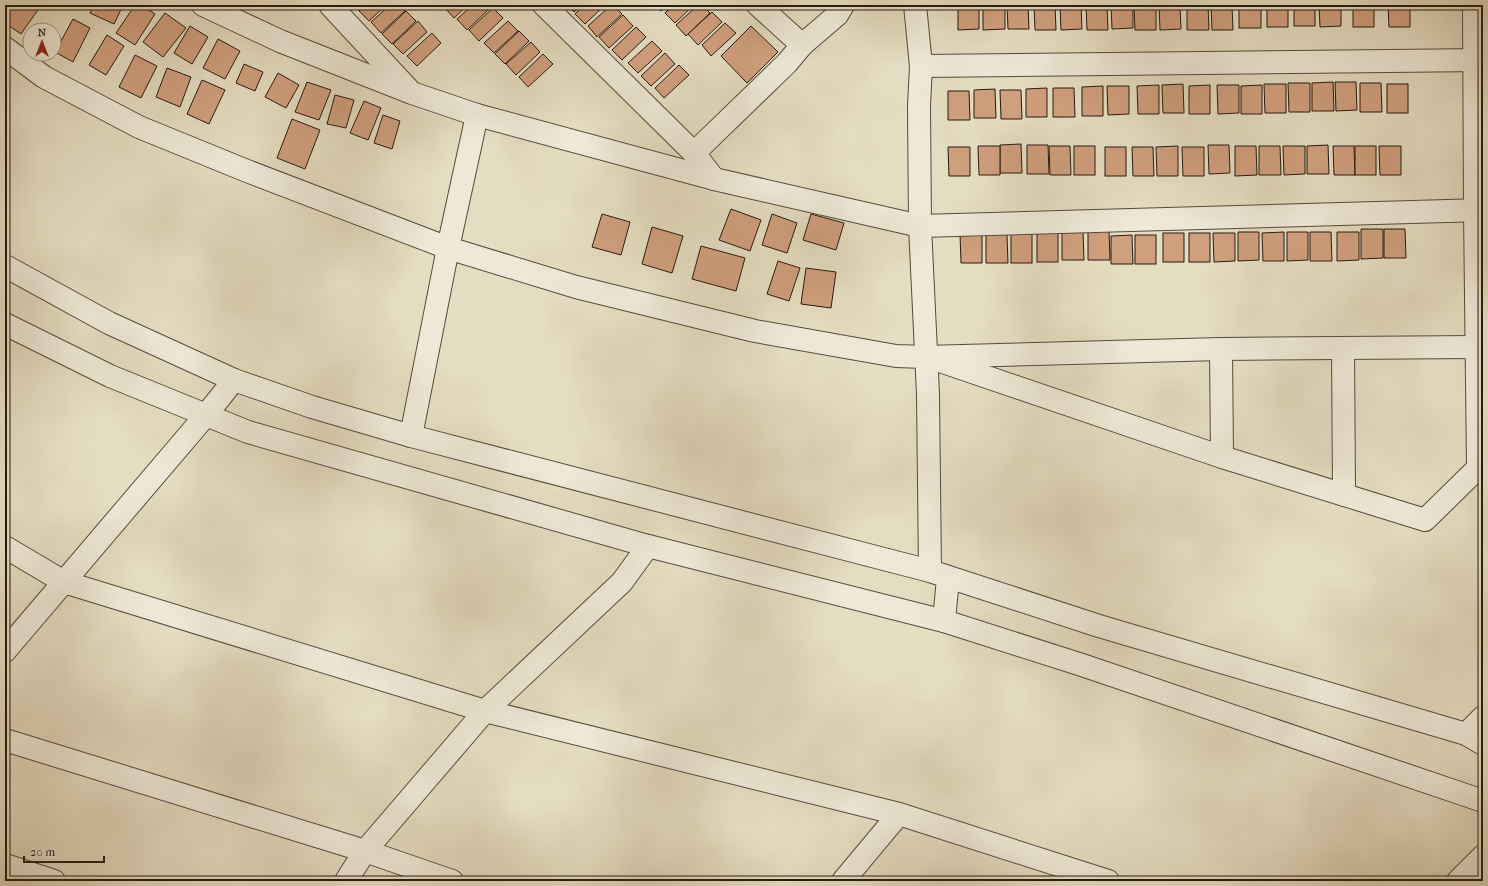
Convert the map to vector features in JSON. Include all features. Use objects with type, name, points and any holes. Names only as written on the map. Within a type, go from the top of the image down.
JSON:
[{"type":"street","points":[[203,5],[280,41],[412,93],[477,115],[714,179],[920,226],[1479,210]]},
{"type":"street","points":[[330,5],[412,93]]},
{"type":"street","points":[[544,5],[694,153],[714,179]]},
{"type":"street","points":[[758,5],[802,45]]},
{"type":"street","points":[[694,153],[787,63],[802,45],[837,15],[843,5]]},
{"type":"street","points":[[915,5],[922,66],[919,106],[920,226],[926,356],[939,574],[944,621]]},
{"type":"street","points":[[926,356],[1222,457],[1425,520],[1481,465],[1477,347],[1479,60],[1474,5]]},
{"type":"street","points":[[5,48],[44,77],[139,127],[247,171],[448,248],[576,287],[755,331],[896,356],[1221,349],[1477,347]]},
{"type":"street","points":[[922,66],[1479,60]]},
{"type":"street","points":[[411,436],[448,248],[477,115]]},
{"type":"street","points":[[5,266],[109,322],[234,380],[312,407],[411,436],[939,574],[1099,626],[1474,739],[1483,717]]},
{"type":"street","points":[[5,324],[110,376],[248,432],[648,546],[944,621],[1090,668],[1483,801]]},
{"type":"street","points":[[1343,348],[1344,495]]},
{"type":"street","points":[[1221,349],[1222,457]]},
{"type":"street","points":[[5,651],[206,415],[234,380]]},
{"type":"street","points":[[346,881],[365,851],[485,711],[622,582],[648,546]]},
{"type":"street","points":[[5,547],[64,582],[485,711],[899,814],[1108,881]]},
{"type":"street","points":[[5,740],[365,851],[452,881]]},
{"type":"street","points":[[843,881],[899,814]]},
{"type":"street","points":[[1458,881],[1483,856]]},
{"type":"street","points":[[5,865],[54,881]]},
{"type":"building","points":[[13,5],[37,5],[40,7],[29,22],[22,22],[21,34],[5,23],[5,16]]},
{"type":"building","points":[[70,5],[82,5],[80,10]]},
{"type":"building","points":[[94,5],[123,5],[114,24],[90,13]]},
{"type":"building","points":[[135,5],[142,5],[155,14],[135,45],[116,33]]},
{"type":"building","points":[[365,5],[386,5],[369,21],[359,11]]},
{"type":"building","points":[[390,5],[400,5],[405,11],[381,33],[371,22]]},
{"type":"building","points":[[448,5],[468,5],[454,18],[445,8]]},
{"type":"building","points":[[473,5],[489,5],[491,7],[467,30],[457,19]]},
{"type":"building","points":[[567,5],[582,5],[574,12]]},
{"type":"building","points":[[584,5],[605,5],[585,24],[575,14]]},
{"type":"building","points":[[611,5],[613,5],[622,14],[597,37],[588,26]]},
{"type":"building","points":[[656,5],[667,5],[661,11]]},
{"type":"building","points":[[674,5],[694,5],[675,23],[665,13]]},
{"type":"building","points":[[698,5],[702,5],[710,13],[686,36],[676,25]]},
{"type":"building","points":[[958,5],[979,5],[979,29],[958,30]]},
{"type":"building","points":[[983,5],[1005,5],[1005,29],[983,30]]},
{"type":"building","points":[[1007,5],[1028,5],[1029,29],[1008,29]]},
{"type":"building","points":[[1034,5],[1055,5],[1056,30],[1035,30]]},
{"type":"building","points":[[1060,5],[1081,5],[1082,29],[1061,30]]},
{"type":"building","points":[[1086,5],[1107,5],[1108,30],[1087,30]]},
{"type":"building","points":[[1111,5],[1133,5],[1133,28],[1112,29]]},
{"type":"building","points":[[1134,5],[1156,5],[1156,30],[1135,30]]},
{"type":"building","points":[[1159,5],[1180,5],[1181,29],[1160,30]]},
{"type":"building","points":[[1187,5],[1208,5],[1209,30],[1187,30]]},
{"type":"building","points":[[1211,5],[1232,5],[1233,30],[1212,30]]},
{"type":"building","points":[[1239,5],[1261,5],[1261,28],[1239,28]]},
{"type":"building","points":[[1267,5],[1288,5],[1288,27],[1267,27]]},
{"type":"building","points":[[1294,5],[1315,5],[1315,26],[1294,26]]},
{"type":"building","points":[[1319,5],[1341,5],[1341,26],[1320,27]]},
{"type":"building","points":[[1353,5],[1374,5],[1374,27],[1353,27]]},
{"type":"building","points":[[1388,5],[1410,5],[1410,27],[1389,27]]},
{"type":"building","points":[[493,8],[503,18],[479,41],[469,30]]},
{"type":"building","points":[[406,11],[416,21],[392,44],[382,34]]},
{"type":"building","points":[[712,12],[722,22],[698,45],[688,34]]},
{"type":"building","points":[[165,13],[186,28],[163,57],[143,42]]},
{"type":"building","points":[[623,15],[633,26],[609,48],[599,37]]},
{"type":"building","points":[[73,19],[90,28],[73,62],[62,56],[62,39]]},
{"type":"building","points":[[418,21],[427,32],[403,54],[393,44]]},
{"type":"building","points":[[508,21],[518,31],[494,53],[484,43]]},
{"type":"building","points":[[725,23],[736,33],[711,56],[702,45]]},
{"type":"building","points":[[190,26],[208,37],[192,64],[174,53]]},
{"type":"building","points":[[751,26],[778,52],[747,83],[721,56]]},
{"type":"building","points":[[636,27],[646,37],[622,60],[612,50]]},
{"type":"building","points":[[519,31],[529,41],[505,64],[495,54]]},
{"type":"building","points":[[432,33],[441,43],[417,66],[407,56]]},
{"type":"building","points":[[107,35],[124,46],[106,75],[89,65]]},
{"type":"building","points":[[218,39],[240,51],[225,79],[203,68]]},
{"type":"building","points":[[652,41],[662,51],[638,73],[628,63]]},
{"type":"building","points":[[531,42],[540,52],[516,75],[506,64]]},
{"type":"building","points":[[665,53],[675,64],[651,86],[641,76]]},
{"type":"building","points":[[543,54],[553,64],[528,87],[519,77]]},
{"type":"building","points":[[135,55],[157,66],[141,98],[119,87]]},
{"type":"building","points":[[244,64],[263,72],[255,91],[236,83]]},
{"type":"building","points":[[679,65],[689,75],[664,98],[655,88]]},
{"type":"building","points":[[167,68],[191,77],[180,107],[156,97]]},
{"type":"building","points":[[278,73],[299,85],[286,108],[265,97]]},
{"type":"building","points":[[202,80],[225,90],[209,124],[187,114]]},
{"type":"building","points":[[307,82],[331,90],[319,120],[295,112]]},
{"type":"building","points":[[1333,82],[1334,111],[1312,111],[1312,83]]},
{"type":"building","points":[[1335,82],[1356,82],[1357,110],[1336,111]]},
{"type":"building","points":[[1288,83],[1310,83],[1310,112],[1289,112]]},
{"type":"building","points":[[1360,83],[1381,83],[1382,112],[1360,112]]},
{"type":"building","points":[[1183,84],[1184,113],[1163,113],[1162,85]]},
{"type":"building","points":[[1264,84],[1286,84],[1286,113],[1265,113]]},
{"type":"building","points":[[1387,84],[1408,84],[1408,113],[1387,113]]},
{"type":"building","points":[[1159,85],[1159,114],[1138,114],[1137,86]]},
{"type":"building","points":[[1210,85],[1210,114],[1189,114],[1189,86]]},
{"type":"building","points":[[1217,85],[1239,85],[1239,113],[1218,114]]},
{"type":"building","points":[[1262,85],[1262,114],[1241,114],[1241,86]]},
{"type":"building","points":[[1103,86],[1103,116],[1082,116],[1082,87]]},
{"type":"building","points":[[1107,86],[1129,86],[1129,114],[1108,115]]},
{"type":"building","points":[[1047,88],[1047,117],[1026,117],[1026,89]]},
{"type":"building","points":[[1053,88],[1074,88],[1075,117],[1053,117]]},
{"type":"building","points":[[995,89],[996,118],[974,118],[974,90]]},
{"type":"building","points":[[1000,90],[1021,90],[1022,119],[1001,119]]},
{"type":"building","points":[[948,91],[969,91],[970,120],[948,120]]},
{"type":"building","points":[[335,95],[354,100],[346,128],[327,124]]},
{"type":"building","points":[[364,101],[381,108],[368,140],[350,133]]},
{"type":"building","points":[[383,115],[400,121],[392,149],[374,143]]},
{"type":"building","points":[[292,119],[320,130],[305,169],[277,158]]},
{"type":"building","points":[[1021,144],[1022,173],[1000,173],[1000,145]]},
{"type":"building","points":[[1027,145],[1048,145],[1049,174],[1027,174]]},
{"type":"building","points":[[1208,145],[1229,145],[1230,173],[1209,174]]},
{"type":"building","points":[[1328,145],[1329,174],[1307,174],[1307,146]]},
{"type":"building","points":[[978,146],[1000,146],[1000,175],[979,175]]},
{"type":"building","points":[[1049,146],[1070,146],[1071,175],[1050,175]]},
{"type":"building","points":[[1074,146],[1095,146],[1095,175],[1074,175]]},
{"type":"building","points":[[1178,146],[1178,176],[1157,176],[1156,147]]},
{"type":"building","points":[[1235,146],[1256,146],[1257,175],[1235,176]]},
{"type":"building","points":[[1259,146],[1280,146],[1281,175],[1259,175]]},
{"type":"building","points":[[1283,146],[1305,146],[1305,174],[1284,175]]},
{"type":"building","points":[[1333,146],[1354,146],[1355,175],[1334,175]]},
{"type":"building","points":[[1355,146],[1376,146],[1376,175],[1355,175]]},
{"type":"building","points":[[1379,146],[1401,146],[1401,175],[1380,175]]},
{"type":"building","points":[[948,147],[970,147],[970,176],[949,176]]},
{"type":"building","points":[[1105,147],[1126,147],[1126,176],[1105,176]]},
{"type":"building","points":[[1132,147],[1153,147],[1154,176],[1133,176]]},
{"type":"building","points":[[1182,147],[1204,147],[1204,176],[1183,176]]},
{"type":"building","points":[[731,209],[761,220],[750,251],[719,240]]},
{"type":"building","points":[[602,214],[630,222],[621,255],[592,247]]},
{"type":"building","points":[[772,214],[797,223],[787,253],[762,245]]},
{"type":"building","points":[[811,214],[844,223],[836,250],[803,240]]},
{"type":"building","points":[[652,227],[683,236],[672,273],[642,264]]},
{"type":"building","points":[[1361,229],[1383,229],[1383,258],[1361,259]]},
{"type":"building","points":[[1384,229],[1405,229],[1406,258],[1384,258]]},
{"type":"building","points":[[1083,231],[1084,260],[1062,260],[1062,232]]},
{"type":"building","points":[[1109,231],[1110,260],[1088,260],[1088,232]]},
{"type":"building","points":[[1238,232],[1259,232],[1259,260],[1238,261]]},
{"type":"building","points":[[1284,232],[1284,261],[1263,261],[1262,233]]},
{"type":"building","points":[[1287,232],[1308,232],[1308,260],[1287,261]]},
{"type":"building","points":[[1310,232],[1331,232],[1332,261],[1310,261]]},
{"type":"building","points":[[1337,232],[1359,232],[1359,260],[1337,261]]},
{"type":"building","points":[[1037,233],[1058,233],[1058,262],[1037,262]]},
{"type":"building","points":[[1163,233],[1184,233],[1184,262],[1163,262]]},
{"type":"building","points":[[1189,233],[1210,233],[1210,262],[1189,262]]},
{"type":"building","points":[[1213,233],[1235,233],[1235,261],[1214,262]]},
{"type":"building","points":[[960,234],[982,234],[982,263],[961,263]]},
{"type":"building","points":[[1007,234],[1008,263],[986,263],[986,235]]},
{"type":"building","points":[[1011,234],[1032,234],[1032,263],[1011,263]]},
{"type":"building","points":[[1132,235],[1133,264],[1111,264],[1111,236]]},
{"type":"building","points":[[1135,235],[1156,235],[1156,264],[1135,264]]},
{"type":"building","points":[[701,246],[745,258],[736,291],[692,279]]},
{"type":"building","points":[[778,261],[800,268],[789,301],[767,294]]},
{"type":"building","points":[[806,268],[836,272],[831,308],[801,304]]}]
